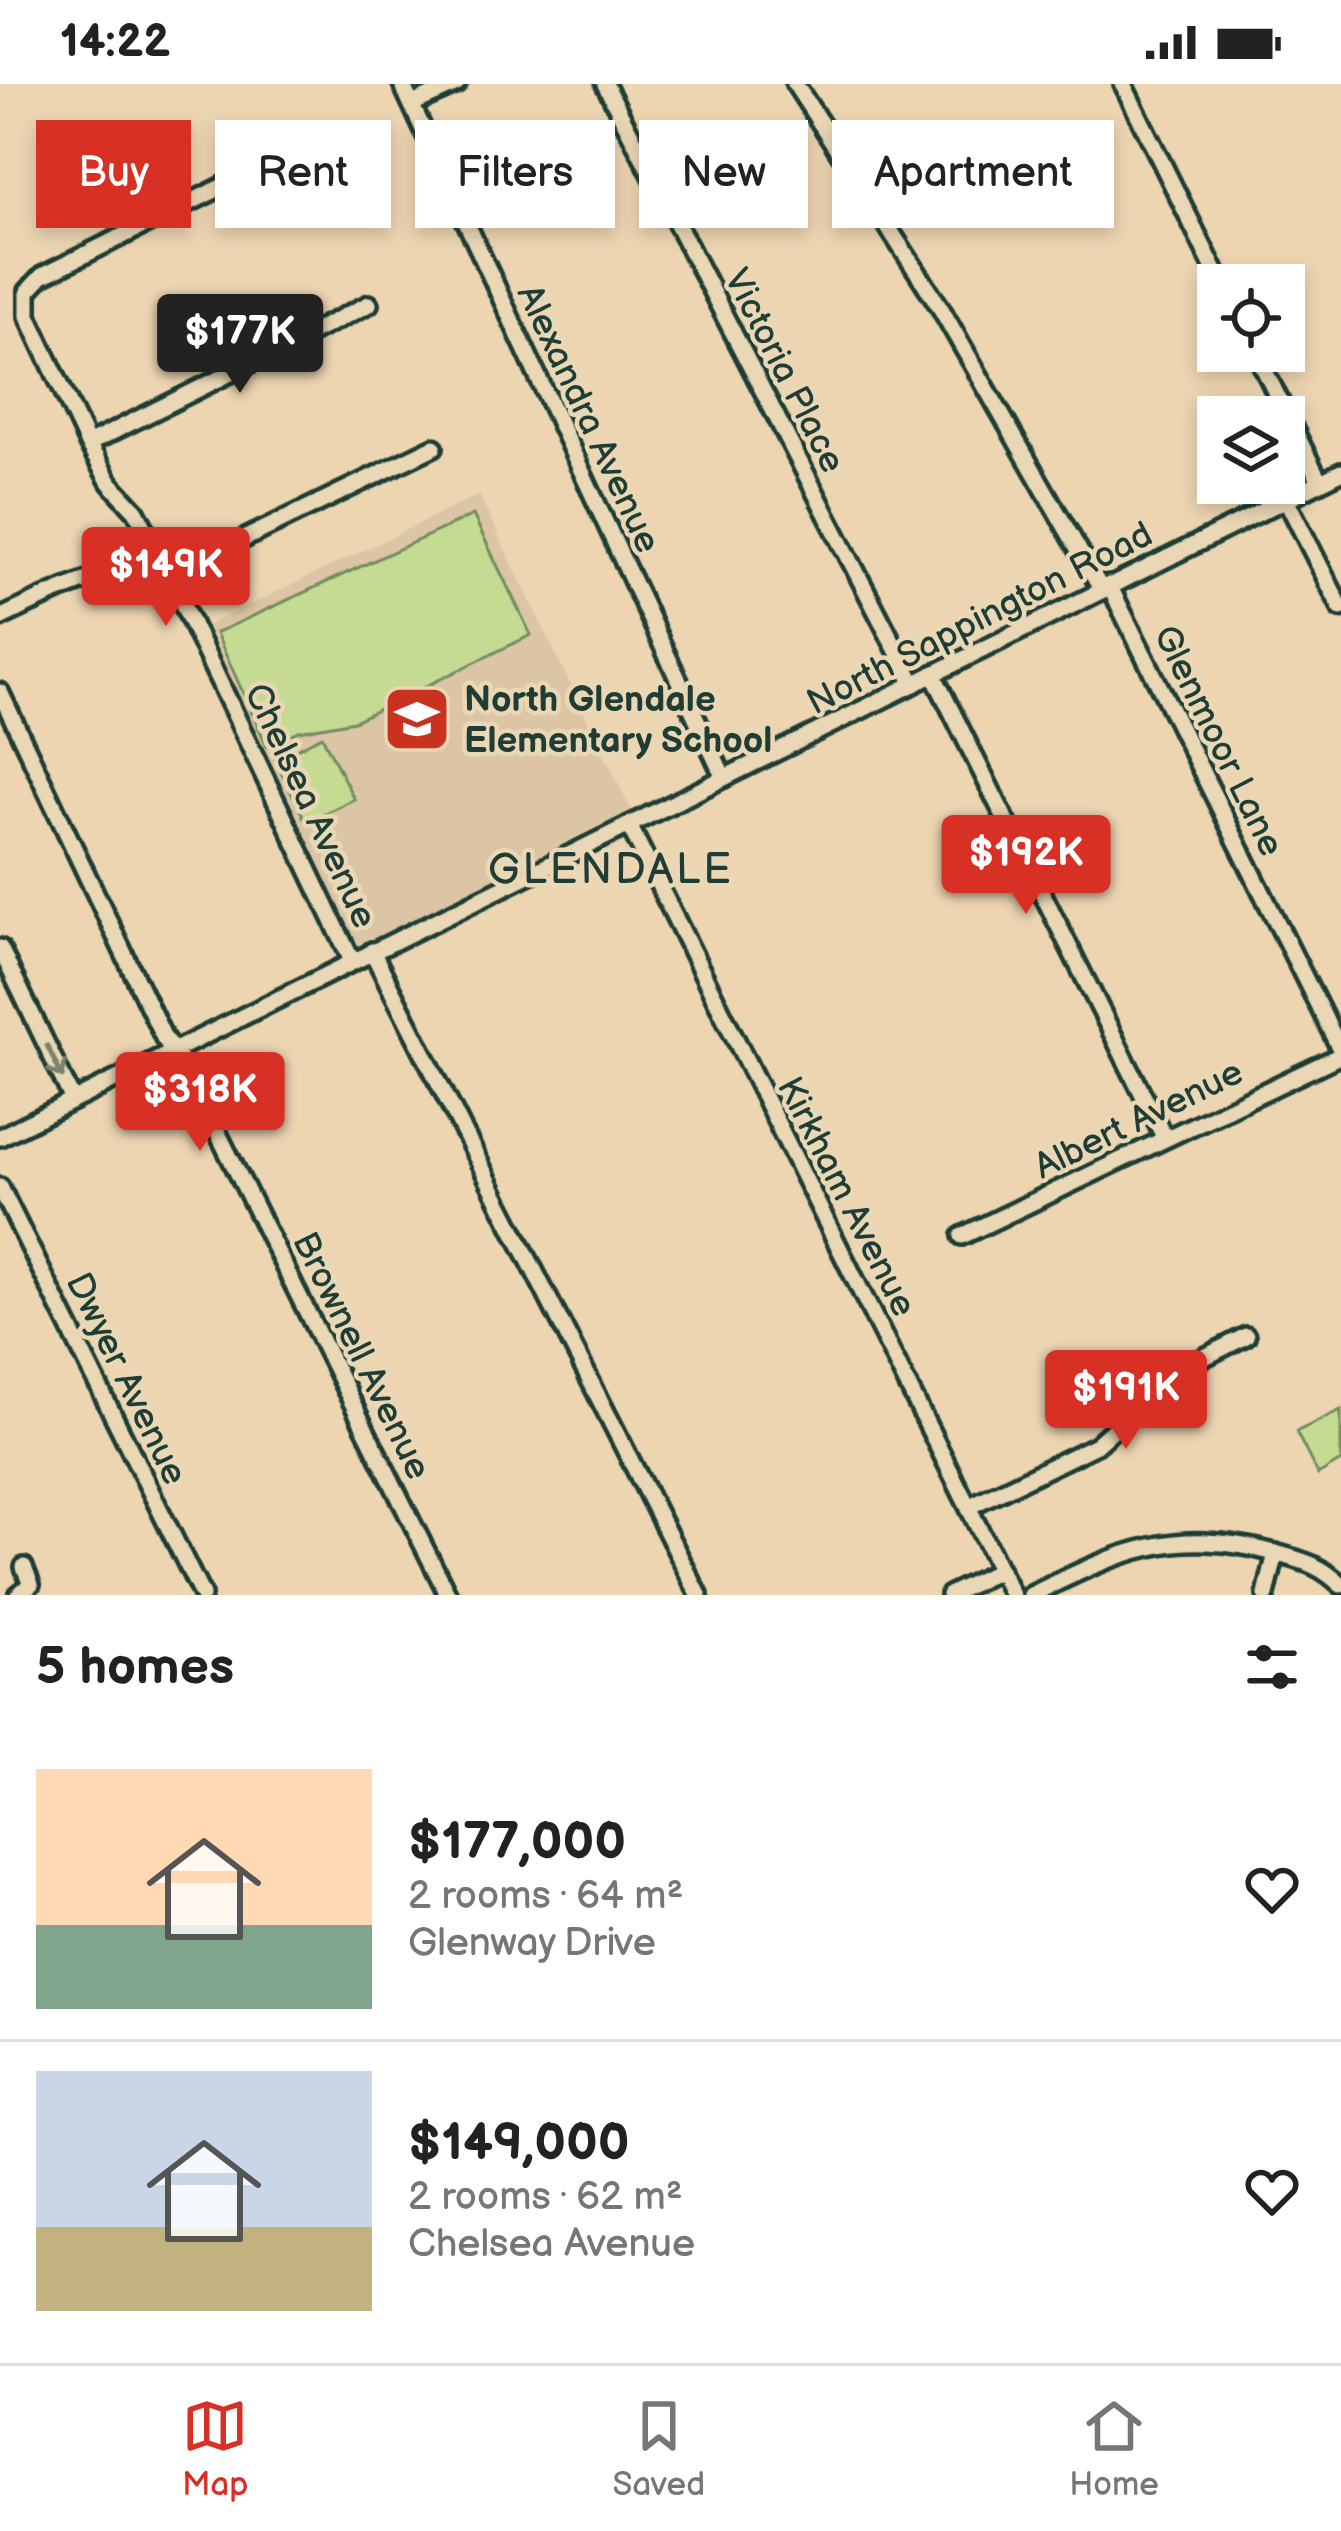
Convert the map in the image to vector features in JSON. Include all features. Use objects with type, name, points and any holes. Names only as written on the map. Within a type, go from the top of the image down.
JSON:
[{"type":"street","name":"Alexandra Avenue","points":[[402,84],[724,778]]},
{"type":"street","points":[[412,104],[457,84]]},
{"type":"street","name":"Victoria Place","points":[[605,84],[914,684]]},
{"type":"street","name":"Glenmoor Lane","points":[[795,84],[940,307],[1105,587],[1341,1053]]},
{"type":"street","points":[[1123,84],[1212,264]]},
{"type":"street","name":"Chelsea Avenue","points":[[215,190],[42,276],[28,292],[28,316],[88,443],[110,483],[136,512],[164,565],[352,961]]},
{"type":"street","points":[[88,443],[369,304]]},
{"type":"street","points":[[1265,372],[1320,482]]},
{"type":"street","points":[[0,618],[73,584],[164,565],[186,567],[434,447]]},
{"type":"street","name":"North Sappington Road","points":[[1305,490],[1341,472]]},
{"type":"street","name":"North Sappington Road","points":[[0,1137],[1276,504]]},
{"type":"street","points":[[1289,504],[1341,608]]},
{"type":"street","points":[[933,674],[1164,1137]]},
{"type":"street","name":"Brownell Avenue","points":[[0,692],[172,1051],[185,1067],[448,1595]]},
{"type":"street","name":"Kirkham Avenue","points":[[628,825],[1012,1595]]},
{"type":"street","points":[[0,948],[73,1100]]},
{"type":"street","name":"Chelsea Avenue","points":[[372,951],[699,1595]]},
{"type":"street","name":"Albert Avenue","points":[[962,1236],[1341,1053]]},
{"type":"street","name":"Dwyer Avenue","points":[[0,1187],[202,1595]]},
{"type":"street","points":[[970,1505],[1096,1445],[1116,1427],[1144,1388],[1246,1336]]},
{"type":"street","points":[[1031,1595],[1106,1558],[1154,1543],[1198,1538],[1243,1543],[1316,1562],[1341,1559]]},
{"type":"street","points":[[1266,1595],[1276,1553]]},
{"type":"street","points":[[1316,1562],[1341,1585]]},
{"type":"street","points":[[18,1595],[31,1584],[24,1567]]},
{"type":"street","points":[[949,1595],[1000,1570]]},
{"type":"shaded area","name":"North Glendale Elementary School","points":[[479,495],[631,810],[357,947],[204,627]]},
{"type":"green space","points":[[473,515],[531,635],[354,721],[299,731],[267,746],[216,633]]},
{"type":"green space","points":[[322,736],[354,799],[306,822],[275,760]]},
{"type":"green space","points":[[1341,1410],[1341,1461],[1318,1475],[1296,1432]]},
{"type":"place","name":"North Glendale Elementary School","points":[[417,719]]},
{"type":"district","name":"GLENDALE","points":[[611,868]]}]
